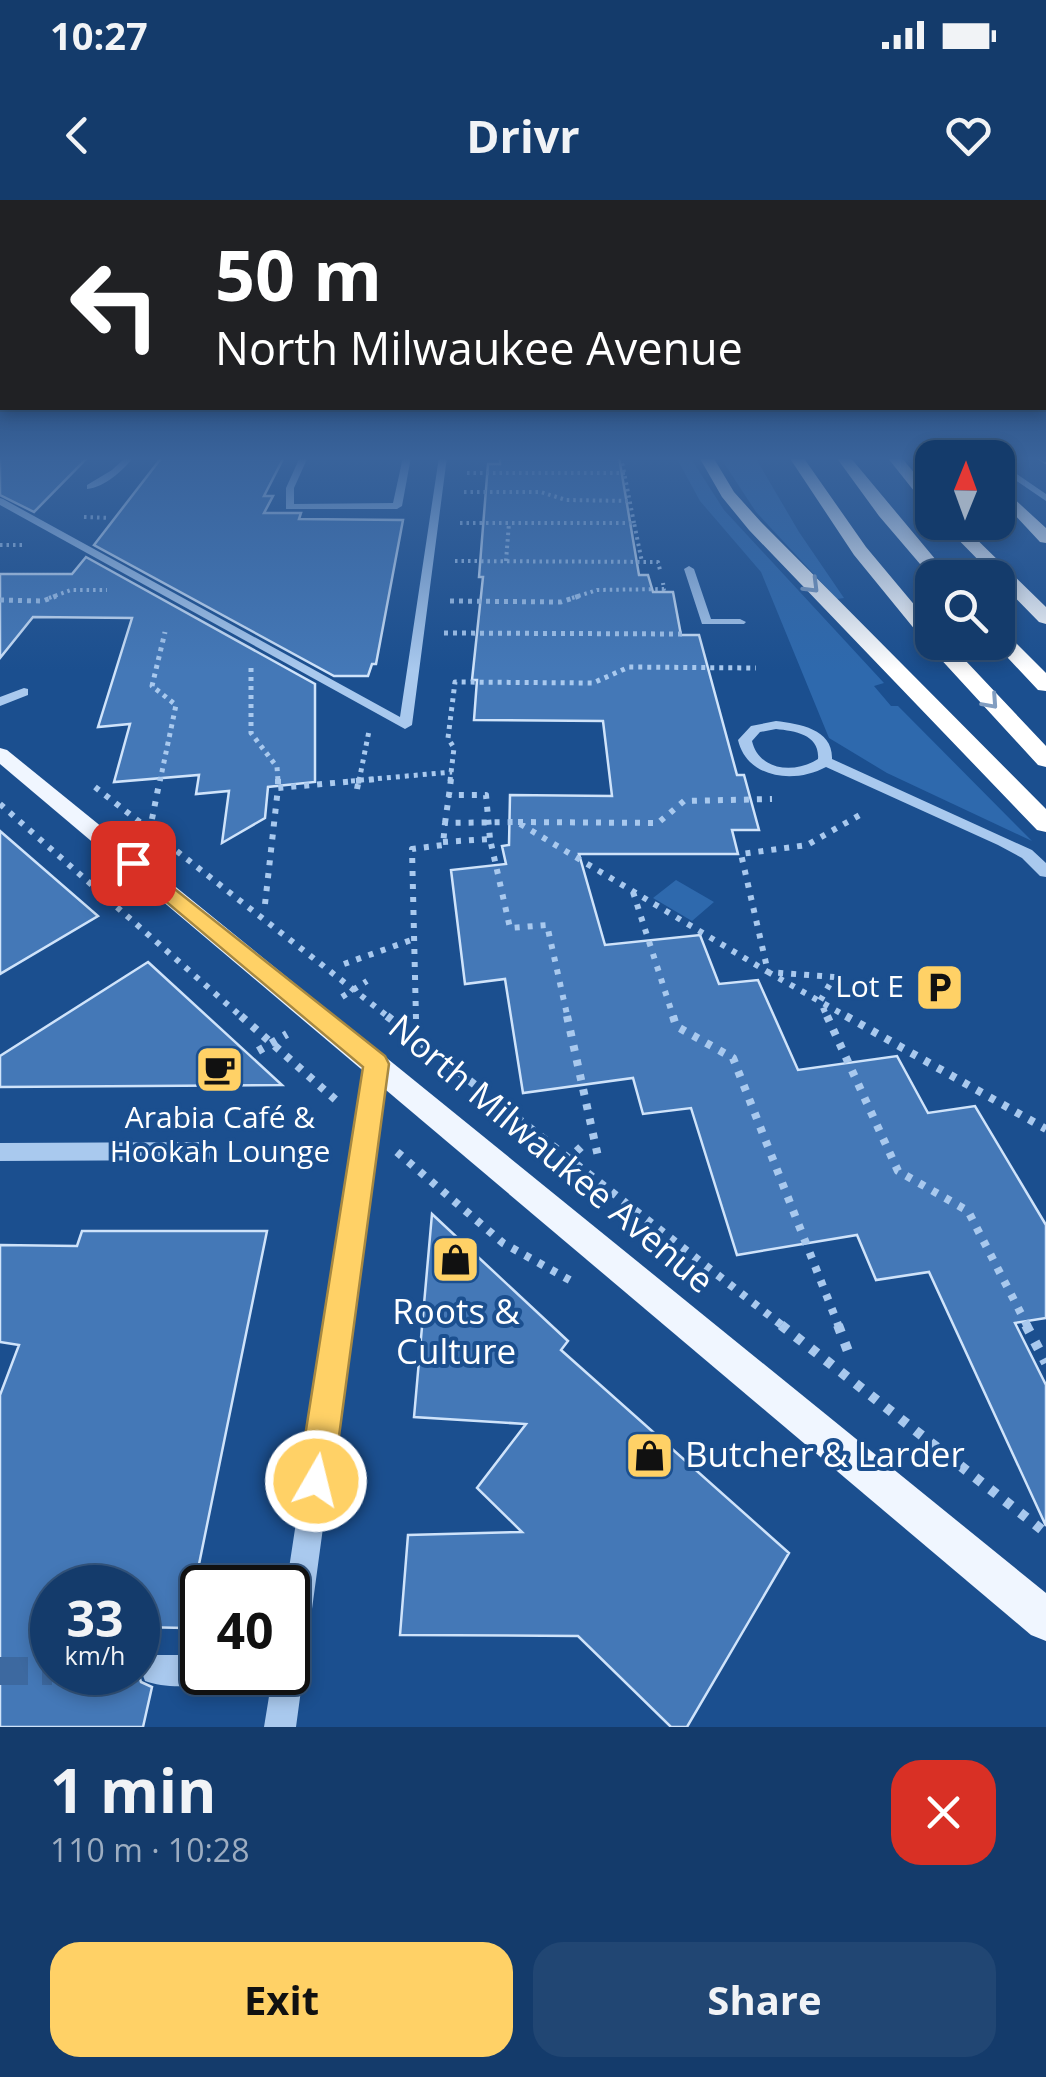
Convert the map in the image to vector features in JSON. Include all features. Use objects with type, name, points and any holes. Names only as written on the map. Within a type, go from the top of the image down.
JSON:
[{"type":"highway","points":[[757,528],[1046,824]]},
{"type":"highway","points":[[845,528],[915,617]]},
{"type":"highway","points":[[898,528],[926,560]]},
{"type":"highway","points":[[967,540],[1046,618]]},
{"type":"highway","points":[[1015,653],[1046,684]]},
{"type":"highway","points":[[953,660],[1046,760]]},
{"type":"main road","name":"North Milwaukee Avenue","points":[[0,754],[1046,1620]]},
{"type":"street","points":[[49,528],[405,725],[433,528]]},
{"type":"street","points":[[688,569],[706,622],[740,622]]},
{"type":"street","points":[[0,702],[24,692]]},
{"type":"street","points":[[765,726],[801,728],[821,740],[826,747],[826,762],[808,771],[781,772],[757,762],[745,747],[745,740],[765,726]]},
{"type":"street","points":[[826,762],[1003,841],[1027,854],[1046,872]]},
{"type":"street","points":[[303,1565],[376,1064]]},
{"type":"street","points":[[0,1152],[206,1151]]},
{"type":"street","points":[[280,1727],[284,1695]]},
{"type":"path","points":[[506,561],[509,528]]},
{"type":"path","points":[[635,528],[642,562]]},
{"type":"path","points":[[422,601],[561,602],[597,590],[664,589],[658,562],[428,561]]},
{"type":"path","points":[[0,600],[43,600],[71,590],[164,590]]},
{"type":"path","points":[[152,818],[176,705],[152,686],[165,632]]},
{"type":"path","points":[[418,633],[687,634]]},
{"type":"path","points":[[254,640],[251,732],[278,767],[265,904]]},
{"type":"path","points":[[444,842],[454,748],[448,738],[455,682],[592,683],[629,667],[756,668]]},
{"type":"path","points":[[358,785],[374,705]]},
{"type":"path","points":[[278,788],[358,785],[452,772]]},
{"type":"path","points":[[81,776],[1046,1533]]},
{"type":"path","points":[[450,796],[486,795],[486,822],[510,928],[547,925],[599,1160]]},
{"type":"path","points":[[445,823],[658,823],[684,801],[788,797]]},
{"type":"path","points":[[0,804],[307,1075]]},
{"type":"path","points":[[768,972],[741,854],[788,853],[828,839],[866,812]]},
{"type":"path","points":[[517,822],[768,972],[1046,1129]]},
{"type":"path","points":[[416,1020],[412,849],[490,838]]},
{"type":"path","points":[[633,891],[676,1026],[733,1058],[849,1354]]},
{"type":"path","points":[[344,964],[414,939]]},
{"type":"path","points":[[768,972],[834,976],[820,1001]]},
{"type":"path","points":[[337,1001],[367,981]]},
{"type":"path","points":[[820,1001],[898,1171],[968,1211],[1046,1363]]},
{"type":"path","points":[[258,1051],[293,1030]]},
{"type":"path","points":[[1036,1123],[1046,1139]]},
{"type":"path","points":[[563,1179],[555,1172],[581,1147]]},
{"type":"path","points":[[448,1196],[503,1244],[592,1293]]},
{"type":"shaded area","points":[[723,528],[741,528],[884,683],[874,686],[891,706],[898,706],[1032,841],[887,773],[829,738],[761,572]]},
{"type":"shaded area","points":[[771,528],[797,528],[844,598],[837,599]]},
{"type":"shaded area","points":[[676,880],[714,902],[692,921],[653,898]]},
{"type":"building","points":[[107,528],[401,528],[376,664],[372,664],[368,676],[334,676],[94,545]]},
{"type":"building","points":[[483,528],[631,528],[639,575],[648,575],[653,592],[673,592],[681,635],[699,635],[737,775],[744,775],[759,830],[732,830],[738,854],[579,854],[605,945],[700,935],[719,984],[758,980],[798,1070],[897,1056],[928,1113],[975,1106],[1046,1225],[1046,1318],[1015,1323],[1046,1385],[1046,1526],[929,1272],[876,1280],[857,1235],[737,1255],[691,1108],[643,1114],[633,1078],[523,1093],[505,979],[465,984],[451,870],[506,864],[502,846],[509,845],[510,795],[612,796],[603,721],[474,720],[477,680],[472,680],[483,577],[479,577]]},
{"type":"building","points":[[86,557],[315,684],[315,782],[268,787],[265,818],[222,843],[229,791],[196,794],[199,775],[114,782],[130,724],[98,727],[132,618],[33,617],[0,658],[0,574],[72,574]]},
{"type":"building","points":[[0,831],[98,916],[0,974]]},
{"type":"building","points":[[148,962],[282,1085],[0,1087],[0,1056]]},
{"type":"building","points":[[432,1214],[568,1341],[561,1350],[789,1553],[687,1727],[671,1727],[578,1636],[400,1635],[408,1535],[522,1532],[477,1488],[526,1424],[414,1417]]},
{"type":"building","points":[[82,1231],[267,1231],[199,1565],[180,1565],[180,1628],[160,1627],[160,1565],[30,1565],[30,1695],[150,1695],[143,1727],[0,1727],[0,1395],[19,1345],[0,1342],[0,1245],[77,1246]]},
{"type":"tunnel","points":[[0,1671],[30,1671]]},
{"type":"place","name":"Lot E","points":[[939,987]]},
{"type":"place","name":"Arabia Café & Hookah Lounge","points":[[220,1069]]},
{"type":"place","name":"Roots & Culture","points":[[456,1260]]},
{"type":"place","name":"Butcher & Larder","points":[[650,1455]]},
{"type":"route","points":[[133,863],[376,1064],[316,1481]]}]
